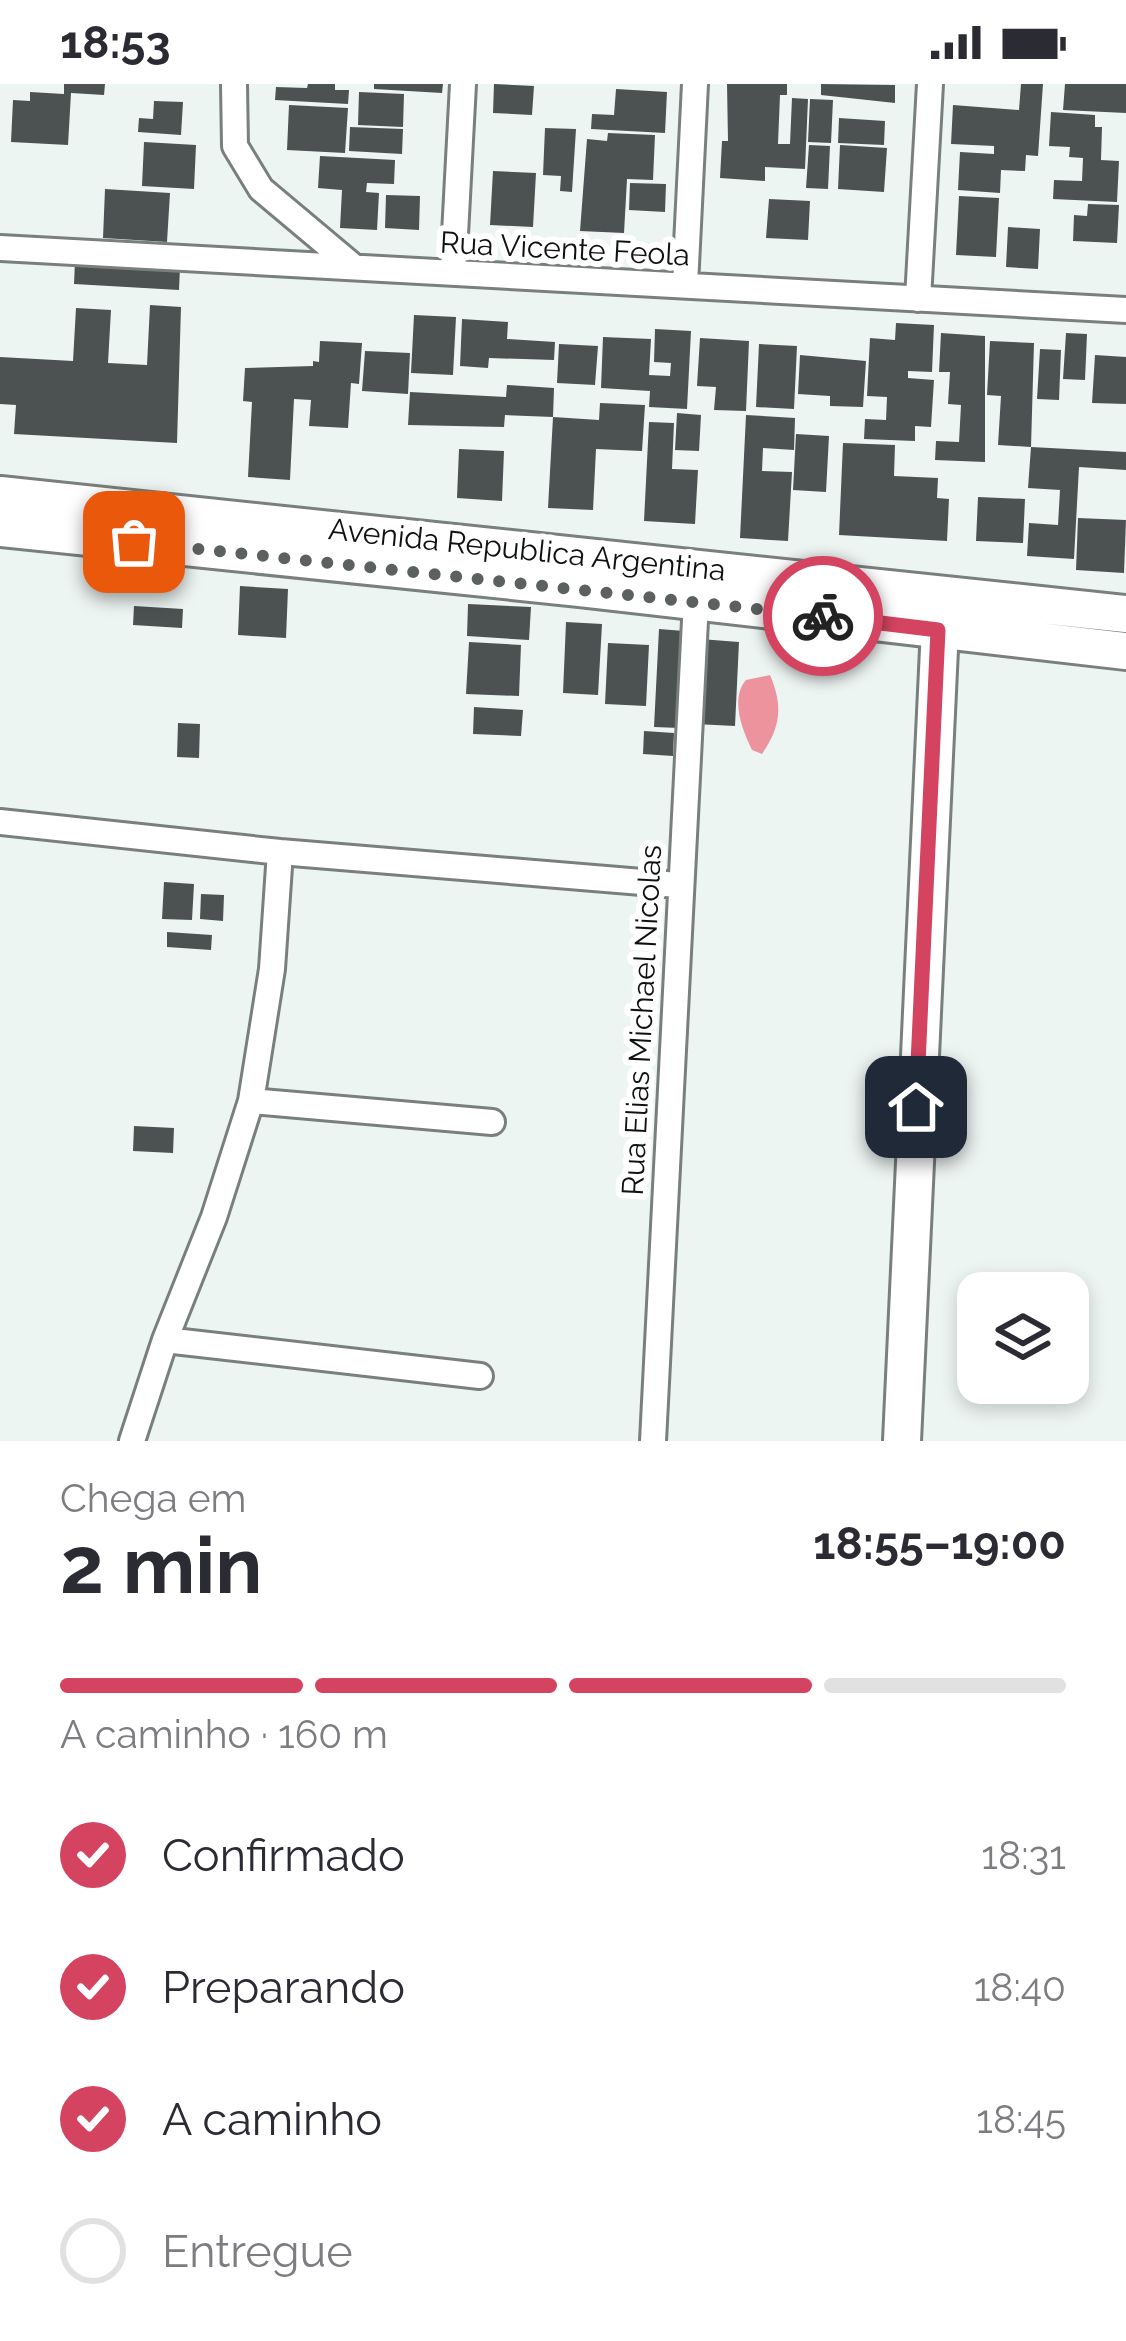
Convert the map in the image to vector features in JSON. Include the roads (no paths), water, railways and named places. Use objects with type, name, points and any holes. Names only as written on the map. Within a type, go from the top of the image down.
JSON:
[{"type":"main road","name":"Avenida Republica Argentina","points":[[0,495],[1126,614]]},
{"type":"main road","name":"Avenida Republica Argentina","points":[[0,529],[1126,651]]},
{"type":"main road","points":[[902,1441],[942,592]]},
{"type":"street","points":[[234,84],[235,146],[260,189],[354,267]]},
{"type":"street","points":[[453,272],[463,84]]},
{"type":"street","points":[[685,285],[695,84]]},
{"type":"street","points":[[918,298],[930,84]]},
{"type":"street","name":"Rua Vicente Feola","points":[[0,248],[1126,310]]},
{"type":"street","name":"Rua Elias Michael Nicolas","points":[[652,1441],[695,602]]},
{"type":"street","points":[[0,822],[280,852],[678,885]]},
{"type":"street","points":[[132,1441],[251,1101],[272,969],[280,852]]},
{"type":"street","points":[[251,1101],[492,1122]]},
{"type":"street","points":[[165,1340],[480,1376]]}]
